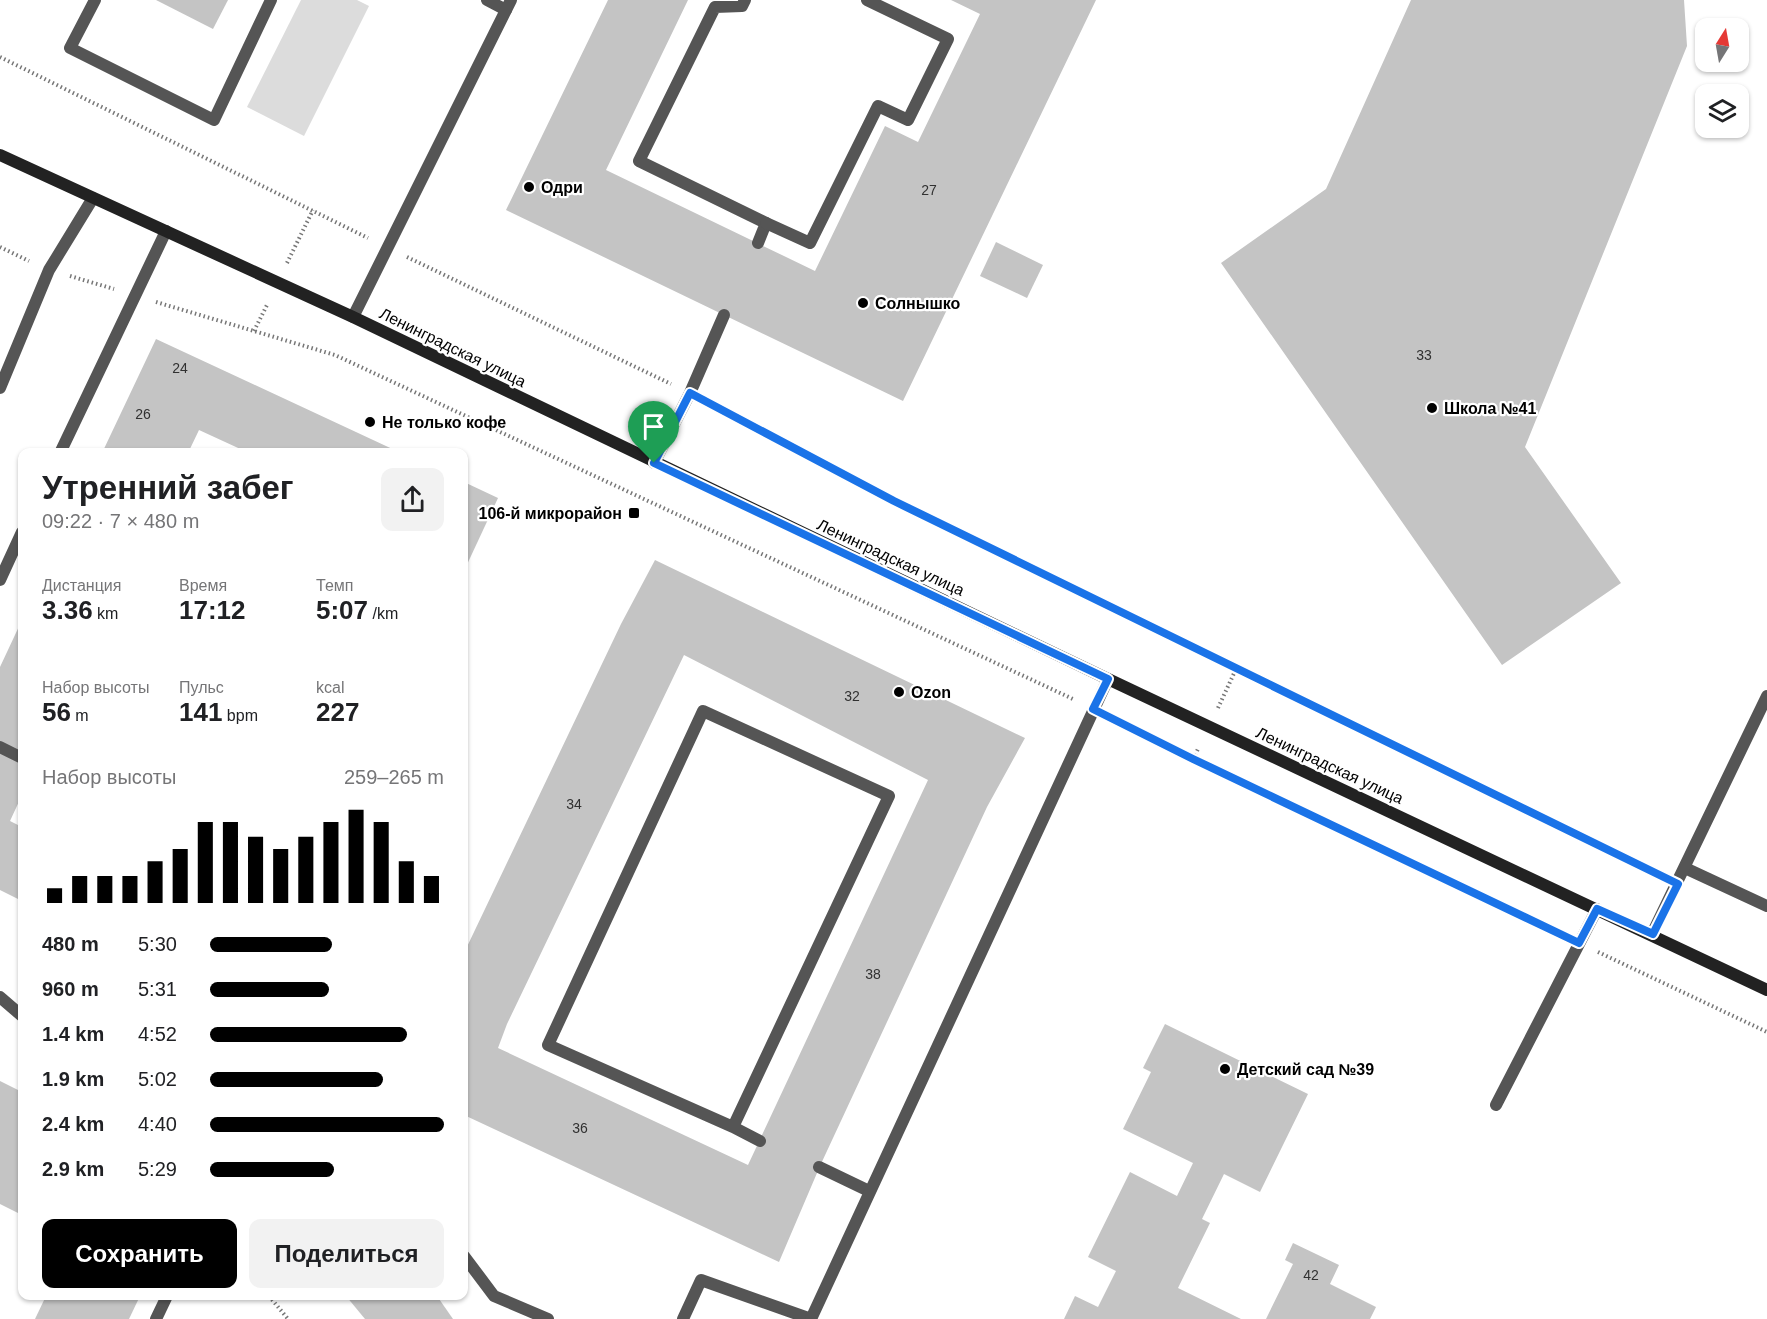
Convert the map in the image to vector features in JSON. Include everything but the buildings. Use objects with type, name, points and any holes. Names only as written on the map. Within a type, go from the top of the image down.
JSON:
[{"type":"street","name":"Ленинградская улица","points":[[0,155],[353,317],[654,463],[1653,934],[1767,990]]},
{"type":"lane","points":[[95,0],[70,48],[214,120],[272,0]]},
{"type":"lane","points":[[353,317],[508,5],[487,0]]},
{"type":"lane","points":[[745,0],[742,6],[715,7],[639,160],[810,243],[878,106],[908,120],[948,39],[867,0]]},
{"type":"lane","points":[[0,388],[49,270],[93,198]]},
{"type":"lane","points":[[758,243],[766,223]]},
{"type":"lane","points":[[62,448],[166,231]]},
{"type":"lane","points":[[654,463],[690,393],[724,315]]},
{"type":"lane","points":[[0,580],[18,541]]},
{"type":"lane","points":[[683,1319],[701,1280],[811,1319],[1108,679]]},
{"type":"lane","points":[[1653,934],[1767,696]]},
{"type":"lane","points":[[733,1127],[889,796],[703,711],[548,1045],[760,1141]]},
{"type":"lane","points":[[0,747],[18,756]]},
{"type":"lane","points":[[1685,868],[1767,906]]},
{"type":"lane","points":[[1496,1105],[1597,909]]},
{"type":"lane","points":[[0,997],[18,1013]]},
{"type":"lane","points":[[819,1167],[869,1191]]},
{"type":"lane","points":[[468,1261],[494,1296],[548,1319]]},
{"type":"lane","points":[[156,1319],[165,1300]]},
{"type":"path","points":[[0,57],[690,393],[894,501],[1678,884]]},
{"type":"path","points":[[0,247],[49,270],[335,355],[1093,709],[1193,759],[1767,1032]]},
{"type":"path","points":[[272,1300],[288,1319]]},
{"type":"shaded area","points":[[301,0],[357,0],[369,6],[304,136],[247,107]]},
{"type":"place","name":"Одри","points":[[529,187]]},
{"type":"place","name":"Солнышко","points":[[863,303]]},
{"type":"place","name":"Школа №41","points":[[1432,408]]},
{"type":"place","name":"Не только кофе","points":[[370,422]]},
{"type":"place","name":"106-й микрорайон","points":[[634,513]]},
{"type":"place","name":"Ozon","points":[[899,692]]},
{"type":"place","name":"Детский сад №39","points":[[1225,1069]]},
{"type":"route","points":[[690,393],[894,501],[1678,884],[1653,934],[1597,909],[1579,943],[1093,709],[1108,679],[654,463],[690,393]]}]
